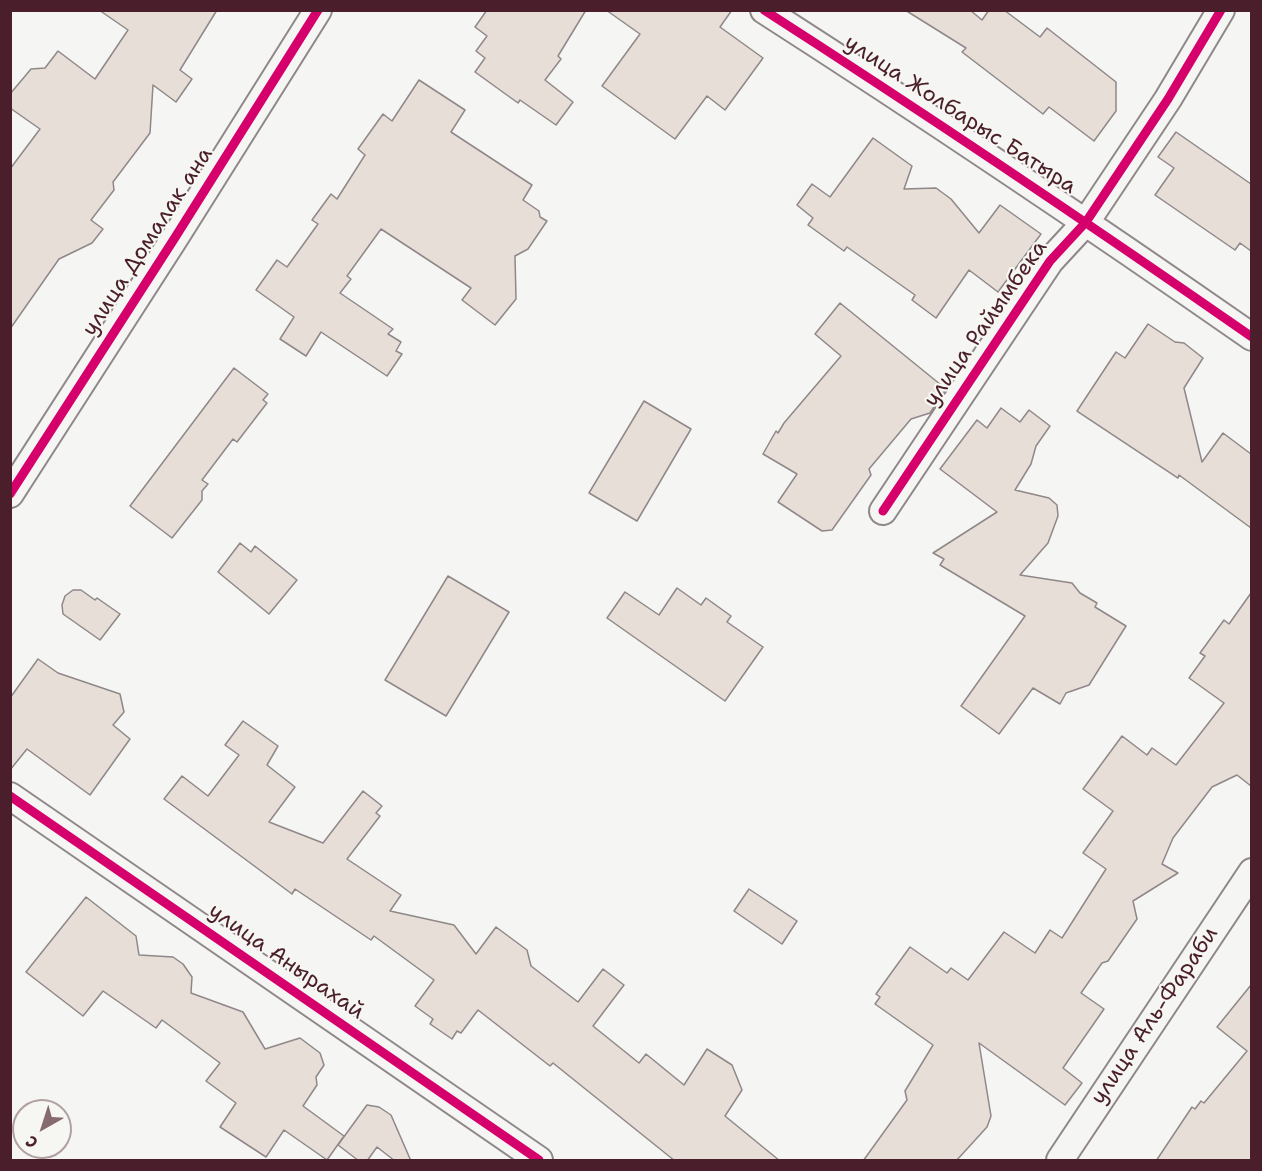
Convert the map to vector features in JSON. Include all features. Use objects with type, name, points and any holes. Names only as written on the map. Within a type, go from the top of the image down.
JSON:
[{"type":"street","name":"улица Домалак ана","points":[[10,494],[318,10]]},
{"type":"street","name":"улица Жолбарыс Батыра","points":[[764,10],[1086,222],[1251,337]]},
{"type":"street","name":"улица Райымбека","points":[[883,511],[1050,261],[1086,222],[1168,99],[1221,10]]},
{"type":"street","name":"улица Анырахай","points":[[10,796],[539,1161]]},
{"type":"street","name":"улица Аль-Фараби","points":[[1060,1161],[1251,872]]},
{"type":"building","points":[[99,10],[217,10],[180,70],[192,79],[176,102],[153,85],[150,133],[113,182],[114,190],[91,220],[103,229],[92,243],[59,259],[10,329],[10,169],[40,129],[10,108],[10,94],[31,69],[45,68],[58,51],[95,79],[128,30]]},
{"type":"building","points":[[487,10],[586,10],[558,56],[561,59],[545,80],[573,102],[556,125],[520,100],[518,103],[475,72],[485,58],[476,51],[487,36],[475,27]]},
{"type":"building","points":[[606,10],[732,10],[720,27],[763,58],[725,110],[707,96],[675,139],[602,86],[640,34]]},
{"type":"building","points":[[905,10],[970,10],[982,20],[989,10],[1004,10],[1040,37],[1047,28],[1116,82],[1116,111],[1094,141],[1049,107],[1043,114],[962,52],[966,48]]},
{"type":"building","points":[[419,80],[465,110],[451,132],[532,185],[523,200],[539,211],[540,217],[547,221],[528,249],[515,256],[516,299],[495,325],[462,300],[471,288],[381,229],[347,276],[351,279],[340,293],[393,329],[388,334],[401,342],[396,351],[402,354],[387,376],[321,332],[306,356],[280,339],[294,317],[256,290],[277,260],[287,267],[318,224],[312,220],[331,194],[337,199],[365,155],[358,149],[383,114],[392,121]]},
{"type":"building","points":[[1176,132],[1251,184],[1251,251],[1240,243],[1235,250],[1155,195],[1174,168],[1158,157]]},
{"type":"building","points":[[873,138],[912,166],[904,189],[936,188],[951,199],[979,233],[1000,205],[1041,234],[998,292],[969,270],[936,318],[912,300],[915,295],[847,247],[844,251],[808,225],[813,218],[797,205],[812,184],[830,197]]},
{"type":"building","points":[[840,303],[946,389],[930,413],[911,419],[869,469],[871,475],[832,530],[822,531],[778,502],[797,474],[763,454],[776,431],[778,433],[841,356],[815,334]]},
{"type":"building","points":[[1148,324],[1175,342],[1184,343],[1203,358],[1184,388],[1202,462],[1223,433],[1251,454],[1251,528],[1179,475],[1178,478],[1077,411],[1116,352],[1125,358]]},
{"type":"building","points":[[234,368],[268,394],[263,400],[267,403],[237,442],[233,439],[202,480],[208,484],[202,491],[202,500],[172,538],[130,506]]},
{"type":"building","points":[[644,401],[691,429],[637,521],[589,493]]},
{"type":"building","points":[[1001,408],[1020,422],[1029,410],[1050,426],[1036,446],[1031,464],[1015,490],[1049,498],[1057,505],[1058,516],[1048,543],[1020,575],[1072,583],[1080,593],[1097,603],[1095,607],[1126,626],[1089,685],[1066,693],[1060,704],[1033,688],[999,734],[961,706],[1025,616],[940,565],[944,559],[933,553],[997,512],[940,469],[977,420],[987,428]]},
{"type":"building","points":[[240,543],[251,552],[255,546],[297,580],[269,614],[218,572]]},
{"type":"building","points":[[448,576],[509,612],[446,716],[385,680]]},
{"type":"building","points":[[677,588],[701,605],[706,598],[731,616],[727,622],[763,647],[725,701],[607,618],[625,592],[659,615]]},
{"type":"building","points":[[73,590],[81,590],[95,600],[97,598],[120,614],[100,640],[63,614],[62,605],[65,596]]},
{"type":"building","points":[[1251,593],[1251,786],[1237,775],[1212,787],[1173,838],[1162,864],[1178,873],[1133,901],[1137,919],[1108,961],[1102,963],[1081,993],[1104,1009],[1063,1068],[1082,1083],[1065,1105],[979,1043],[991,1116],[987,1127],[956,1161],[863,1161],[907,1100],[905,1091],[933,1045],[875,1004],[880,997],[876,994],[910,947],[947,973],[951,968],[968,980],[1004,932],[1035,953],[1050,930],[1062,938],[1106,869],[1083,853],[1113,811],[1083,789],[1122,736],[1147,755],[1152,748],[1176,765],[1224,703],[1189,678],[1205,656],[1200,653],[1224,620],[1229,624]]},
{"type":"building","points":[[38,659],[58,673],[120,694],[124,712],[113,725],[130,739],[90,795],[27,749],[10,770],[10,698]]},
{"type":"building","points":[[243,721],[278,746],[267,765],[295,787],[269,822],[323,843],[363,791],[382,806],[376,813],[380,816],[347,859],[401,895],[390,911],[454,925],[476,954],[496,927],[527,950],[531,966],[578,1002],[603,969],[624,985],[593,1026],[639,1063],[646,1054],[684,1085],[707,1049],[732,1065],[742,1090],[725,1116],[780,1161],[675,1161],[553,1063],[550,1066],[478,1010],[461,1033],[457,1031],[452,1039],[430,1024],[433,1019],[415,1006],[434,980],[374,936],[371,940],[295,889],[292,894],[164,799],[182,776],[208,796],[239,755],[225,745]]},
{"type":"building","points":[[749,889],[797,921],[782,944],[734,911]]},
{"type":"building","points":[[86,897],[136,936],[139,955],[173,957],[183,964],[192,977],[191,993],[243,1012],[265,1049],[300,1038],[320,1053],[324,1065],[316,1077],[317,1085],[303,1106],[344,1136],[327,1160],[284,1130],[266,1157],[220,1127],[236,1103],[206,1081],[220,1063],[162,1020],[156,1028],[103,991],[83,1016],[26,972]]},
{"type":"building","points":[[1251,985],[1251,1161],[1156,1161],[1192,1107],[1195,1109],[1201,1101],[1204,1103],[1247,1051],[1217,1027]]},
{"type":"building","points":[[367,1105],[379,1107],[391,1115],[411,1161],[395,1161],[377,1147],[367,1161],[359,1161],[338,1145]]},
{"type":"cycle path","points":[[10,494],[318,10]]},
{"type":"cycle path","points":[[764,10],[1010,171],[1252,337]]},
{"type":"cycle path","points":[[883,511],[1050,261],[1086,222],[1168,99],[1221,10]]},
{"type":"cycle path","points":[[10,796],[539,1160]]}]
